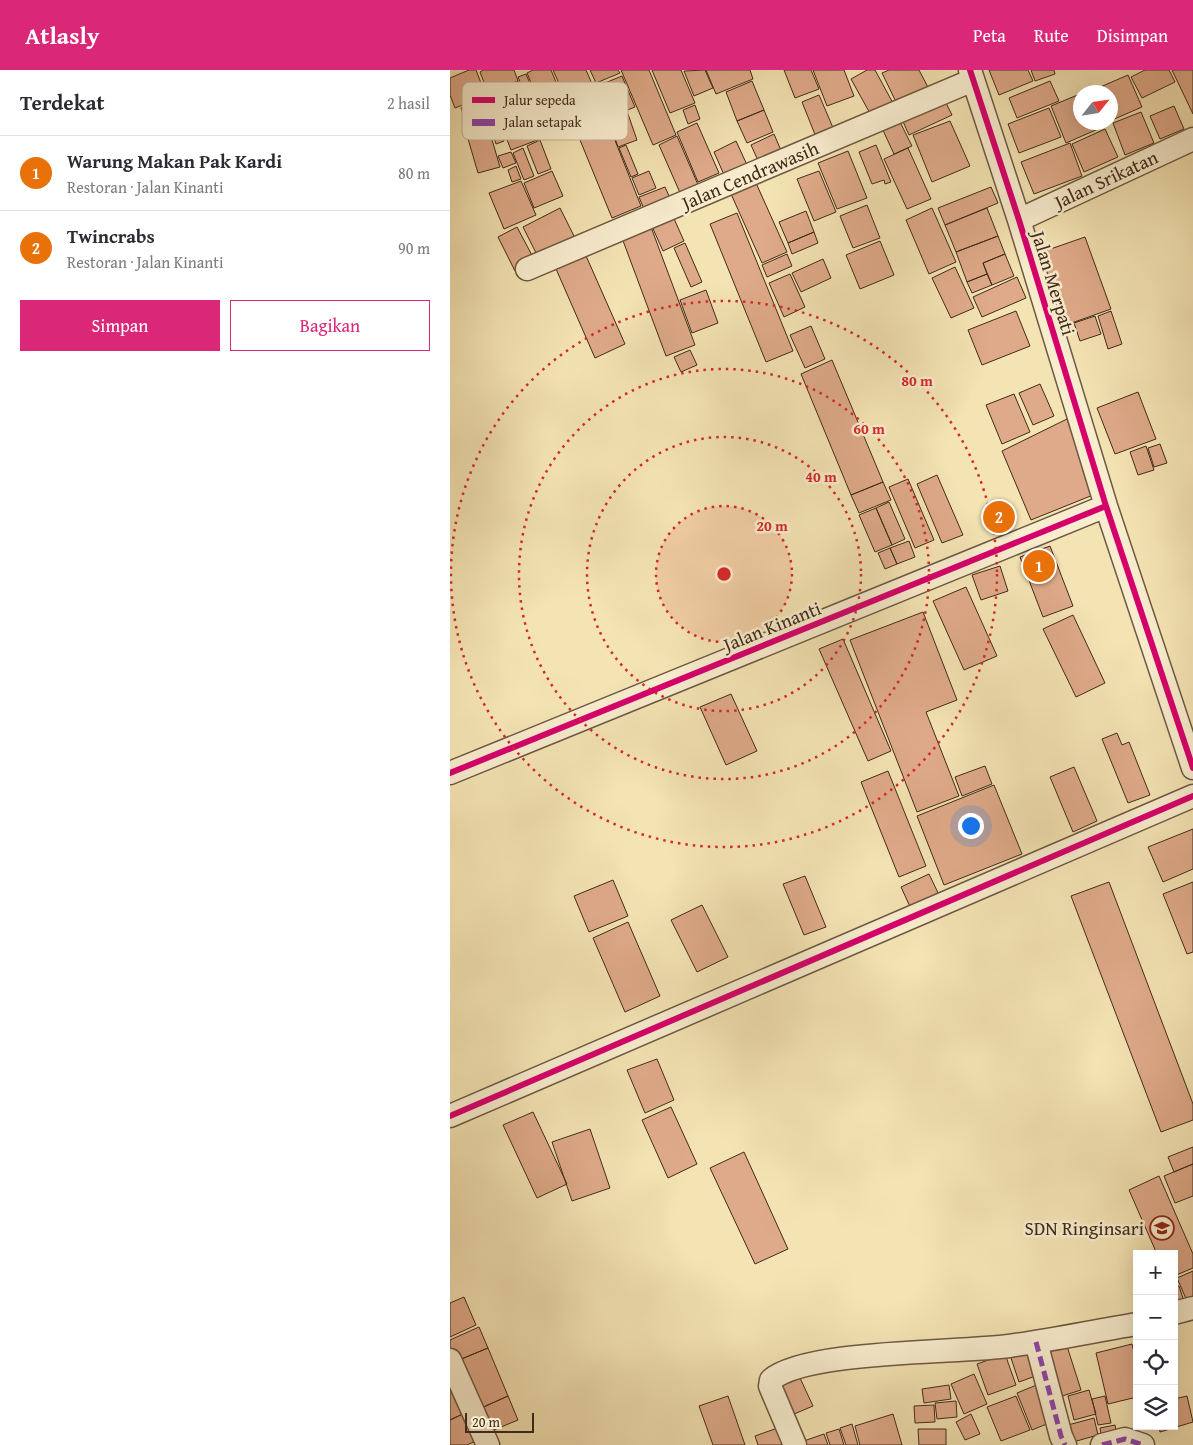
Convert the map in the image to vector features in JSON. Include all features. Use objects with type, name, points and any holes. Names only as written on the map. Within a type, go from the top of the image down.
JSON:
[{"type":"street","name":"Jalan Merpati","points":[[971,75],[1019,220],[1106,506],[1193,768]]},
{"type":"street","name":"Jalan Cendrawasih","points":[[527,269],[971,75]]},
{"type":"street","name":"Jalan Srikatan","points":[[1019,220],[1193,139]]},
{"type":"street","name":"Jalan Kinanti","points":[[450,773],[1106,506]]},
{"type":"street","points":[[450,1116],[1193,796]]},
{"type":"street","points":[[1178,1313],[1193,1308]]},
{"type":"street","points":[[794,1445],[771,1390],[771,1380],[789,1369],[857,1357],[1009,1346],[1133,1325]]},
{"type":"street","points":[[1036,1342],[1065,1445]]},
{"type":"street","points":[[450,1360],[488,1445]]},
{"type":"street","points":[[1102,1445],[1124,1439],[1143,1445]]},
{"type":"building","points":[[469,70],[476,70],[481,82],[462,82],[462,105],[455,108],[450,95],[450,78]]},
{"type":"building","points":[[483,70],[514,70],[518,81],[484,82],[480,72]]},
{"type":"building","points":[[533,70],[551,70],[556,82],[531,82],[527,73]]},
{"type":"building","points":[[553,70],[586,70],[591,82],[558,82]]},
{"type":"building","points":[[590,70],[618,70],[620,73],[598,82],[596,82]]},
{"type":"building","points":[[621,70],[649,70],[676,135],[653,145],[628,86],[628,82],[626,82]]},
{"type":"building","points":[[652,70],[681,70],[695,103],[670,113]]},
{"type":"building","points":[[705,70],[713,88],[694,96],[684,71]]},
{"type":"building","points":[[706,70],[750,70],[753,79],[716,94]]},
{"type":"building","points":[[784,70],[811,70],[819,89],[795,98]]},
{"type":"building","points":[[813,70],[844,70],[854,96],[827,106]]},
{"type":"building","points":[[867,70],[875,70],[894,105],[872,117],[851,79]]},
{"type":"building","points":[[889,70],[919,70],[931,93],[899,108],[882,73]]},
{"type":"building","points":[[989,70],[1028,70],[1033,81],[999,95]]},
{"type":"building","points":[[1031,70],[1054,70],[1055,74],[1035,81]]},
{"type":"building","points":[[1145,70],[1169,70],[1175,82],[1142,98],[1131,77]]},
{"type":"building","points":[[1172,70],[1193,70],[1193,114]]},
{"type":"building","points":[[526,74],[529,82],[520,82],[518,77]]},
{"type":"building","points":[[1128,75],[1142,107],[1118,117],[1118,85],[1105,85]]},
{"type":"building","points":[[622,76],[625,82],[607,82]]},
{"type":"building","points":[[752,81],[764,110],[737,121],[726,92]]},
{"type":"building","points":[[1050,81],[1059,101],[1017,118],[1009,98]]},
{"type":"building","points":[[628,90],[635,107],[628,110]]},
{"type":"building","points":[[819,95],[834,130],[816,137],[802,102]]},
{"type":"building","points":[[943,97],[952,115],[909,135],[901,117]]},
{"type":"building","points":[[1073,97],[1073,130],[1096,130],[1066,143],[1051,106]]},
{"type":"building","points":[[695,105],[700,119],[688,124],[683,110]]},
{"type":"building","points":[[1174,106],[1184,129],[1160,139],[1150,116]]},
{"type":"building","points":[[1049,108],[1061,137],[1019,153],[1008,124]]},
{"type":"building","points":[[764,110],[773,132],[747,143],[737,121]]},
{"type":"building","points":[[1141,112],[1154,143],[1125,155],[1116,130],[1118,130],[1118,121]]},
{"type":"building","points":[[628,114],[637,140],[618,147],[616,140],[628,140]]},
{"type":"building","points":[[898,118],[912,146],[894,154],[881,126]]},
{"type":"building","points":[[950,121],[970,166],[932,182],[913,135]]},
{"type":"building","points":[[697,123],[719,173],[698,182],[677,132]]},
{"type":"building","points":[[1105,130],[1118,157],[1084,172],[1072,144]]},
{"type":"building","points":[[774,134],[783,155],[760,165],[751,145]]},
{"type":"building","points":[[677,136],[699,187],[681,195],[659,145]]},
{"type":"building","points":[[468,140],[492,140],[500,167],[478,173]]},
{"type":"building","points":[[495,140],[504,140],[504,141],[496,144]]},
{"type":"building","points":[[507,140],[537,140],[511,150]]},
{"type":"building","points":[[540,140],[551,169],[538,174],[527,146]]},
{"type":"building","points":[[580,140],[615,140],[641,206],[612,218]]},
{"type":"building","points":[[736,141],[748,167],[725,177],[714,152]]},
{"type":"building","points":[[1070,143],[1082,176],[1034,194],[1021,162]]},
{"type":"building","points":[[626,145],[638,174],[631,177],[619,148]]},
{"type":"building","points":[[876,145],[891,182],[885,184],[884,180],[872,184],[859,152]]},
{"type":"building","points":[[523,148],[534,176],[524,180],[513,153]]},
{"type":"building","points":[[908,148],[931,199],[907,209],[884,159]]},
{"type":"building","points":[[848,151],[867,198],[837,209],[818,163]]},
{"type":"building","points":[[511,152],[516,163],[503,168],[498,156]]},
{"type":"building","points":[[516,166],[521,179],[512,182],[508,170]]},
{"type":"building","points":[[552,171],[563,196],[534,208],[524,183]]},
{"type":"building","points":[[649,171],[656,188],[639,195],[632,178]]},
{"type":"building","points":[[819,171],[836,212],[814,221],[797,179]]},
{"type":"building","points":[[521,181],[536,215],[504,229],[489,193]]},
{"type":"building","points":[[756,183],[787,252],[762,263],[731,194]]},
{"type":"building","points":[[665,187],[670,198],[644,209],[639,197]]},
{"type":"building","points":[[991,187],[998,203],[945,225],[938,208]]},
{"type":"building","points":[[867,205],[880,238],[853,248],[840,216]]},
{"type":"building","points":[[560,208],[576,240],[539,259],[523,227]]},
{"type":"building","points":[[932,208],[956,262],[929,274],[906,220]]},
{"type":"building","points":[[987,208],[998,236],[956,252],[945,225]]},
{"type":"building","points":[[806,211],[814,232],[788,243],[779,222]]},
{"type":"building","points":[[671,212],[684,241],[663,251],[650,222]]},
{"type":"building","points":[[737,213],[793,351],[766,362],[710,224]]},
{"type":"building","points":[[517,227],[535,261],[515,271],[498,237]]},
{"type":"building","points":[[651,227],[695,345],[666,356],[622,238]]},
{"type":"building","points":[[814,232],[818,243],[792,254],[788,243]]},
{"type":"building","points":[[998,236],[1005,254],[983,263],[987,274],[967,282],[956,252]]},
{"type":"building","points":[[1085,237],[1111,309],[1066,325],[1039,253]]},
{"type":"building","points":[[880,241],[894,275],[860,289],[846,255]]},
{"type":"building","points":[[685,243],[702,282],[691,287],[674,248]]},
{"type":"building","points":[[583,249],[625,344],[595,358],[553,262]]},
{"type":"building","points":[[787,254],[792,266],[767,277],[762,265]]},
{"type":"building","points":[[1005,254],[1014,276],[992,285],[983,263]]},
{"type":"building","points":[[823,259],[831,278],[801,292],[792,273]]},
{"type":"building","points":[[955,267],[974,308],[951,318],[932,278]]},
{"type":"building","points":[[790,274],[805,307],[784,317],[769,283]]},
{"type":"building","points":[[987,274],[992,285],[972,293],[967,282]]},
{"type":"building","points":[[1017,277],[1026,298],[982,317],[973,297]]},
{"type":"building","points":[[706,290],[718,323],[692,333],[680,300]]},
{"type":"building","points":[[1016,311],[1030,346],[982,365],[968,330]]},
{"type":"building","points":[[1111,311],[1122,344],[1108,349],[1098,316]]},
{"type":"building","points":[[1095,316],[1101,334],[1080,341],[1074,323]]},
{"type":"building","points":[[811,326],[825,359],[805,368],[790,335]]},
{"type":"building","points":[[690,350],[697,365],[681,372],[674,357]]},
{"type":"building","points":[[832,360],[883,482],[851,495],[801,374]]},
{"type":"building","points":[[1040,384],[1054,416],[1033,425],[1019,393]]},
{"type":"building","points":[[1138,392],[1156,439],[1115,454],[1097,408]]},
{"type":"building","points":[[1014,394],[1030,432],[1002,444],[986,405]]},
{"type":"building","points":[[1067,419],[1093,495],[1031,520],[1002,451]]},
{"type":"building","points":[[1160,444],[1167,463],[1154,467],[1148,448]]},
{"type":"building","points":[[1146,446],[1154,470],[1138,475],[1130,452]]},
{"type":"building","points":[[937,475],[963,535],[942,543],[917,484]]},
{"type":"building","points":[[908,479],[934,540],[915,548],[889,487]]},
{"type":"building","points":[[883,482],[891,500],[859,513],[851,495]]},
{"type":"building","points":[[889,502],[905,539],[892,545],[876,508]]},
{"type":"building","points":[[876,508],[892,545],[875,552],[859,515]]},
{"type":"building","points":[[909,541],[915,557],[897,564],[890,548]]},
{"type":"building","points":[[1050,546],[1073,606],[1043,617],[1020,557]]},
{"type":"building","points":[[890,548],[897,564],[885,569],[878,553]]},
{"type":"building","points":[[1000,566],[1008,591],[981,600],[972,575]]},
{"type":"building","points":[[966,587],[997,656],[964,670],[933,601]]},
{"type":"building","points":[[923,612],[957,700],[926,712],[959,796],[917,812],[850,640]]},
{"type":"building","points":[[1073,615],[1105,683],[1076,697],[1043,629]]},
{"type":"building","points":[[843,639],[891,751],[868,761],[819,649]]},
{"type":"building","points":[[731,694],[757,751],[726,765],[700,707]]},
{"type":"building","points":[[1117,733],[1122,745],[1129,742],[1150,795],[1128,803],[1102,739]]},
{"type":"building","points":[[985,766],[992,784],[962,796],[955,777]]},
{"type":"building","points":[[1074,767],[1097,821],[1073,832],[1050,777]]},
{"type":"building","points":[[888,771],[926,866],[899,877],[861,782]]},
{"type":"building","points":[[994,785],[1022,854],[944,885],[917,816]]},
{"type":"building","points":[[1193,829],[1193,869],[1163,882],[1148,847]]},
{"type":"building","points":[[929,874],[940,897],[912,911],[901,887]]},
{"type":"building","points":[[805,876],[826,927],[804,935],[783,884]]},
{"type":"building","points":[[613,880],[628,916],[589,932],[574,896]]},
{"type":"building","points":[[1109,882],[1193,1104],[1193,1120],[1161,1132],[1071,896]]},
{"type":"building","points":[[1193,882],[1193,952],[1187,954],[1163,894]]},
{"type":"building","points":[[702,905],[728,957],[697,972],[671,920]]},
{"type":"building","points":[[628,922],[660,996],[625,1012],[593,938]]},
{"type":"building","points":[[657,1059],[674,1100],[645,1113],[627,1070]]},
{"type":"building","points":[[671,1107],[697,1164],[668,1178],[642,1120]]},
{"type":"building","points":[[533,1112],[567,1184],[537,1198],[503,1125]]},
{"type":"building","points":[[590,1129],[610,1188],[572,1201],[552,1142]]},
{"type":"building","points":[[1193,1147],[1193,1164],[1174,1172],[1168,1157]]},
{"type":"building","points":[[744,1152],[788,1249],[755,1264],[710,1168]]},
{"type":"building","points":[[1193,1164],[1193,1196],[1175,1203],[1164,1176]]},
{"type":"building","points":[[1159,1176],[1193,1254],[1193,1268],[1178,1274],[1178,1250],[1155,1250],[1129,1190]]},
{"type":"building","points":[[1193,1271],[1193,1299],[1187,1301],[1178,1278]]},
{"type":"building","points":[[1178,1286],[1185,1304],[1178,1307],[1178,1295]]},
{"type":"building","points":[[464,1297],[476,1325],[450,1337],[450,1303]]},
{"type":"building","points":[[479,1327],[488,1348],[454,1362],[450,1353],[450,1340]]},
{"type":"building","points":[[1066,1343],[1081,1390],[1056,1398],[1041,1352]]},
{"type":"building","points":[[1132,1344],[1133,1398],[1108,1404],[1096,1353]]},
{"type":"building","points":[[488,1348],[508,1396],[479,1409],[459,1360]]},
{"type":"building","points":[[1033,1350],[1041,1374],[1019,1382],[1011,1358]]},
{"type":"building","points":[[1005,1354],[1016,1385],[988,1395],[977,1364]]},
{"type":"building","points":[[450,1374],[467,1412],[450,1420]]},
{"type":"building","points":[[974,1374],[987,1404],[964,1414],[951,1384]]},
{"type":"building","points":[[800,1378],[813,1406],[787,1417],[775,1389]]},
{"type":"building","points":[[1039,1384],[1054,1421],[1032,1430],[1017,1393]]},
{"type":"building","points":[[949,1385],[951,1399],[924,1403],[922,1389]]},
{"type":"building","points":[[1089,1390],[1096,1414],[1074,1420],[1068,1396]]},
{"type":"building","points":[[508,1396],[518,1420],[489,1432],[479,1409]]},
{"type":"building","points":[[728,1396],[745,1445],[713,1445],[699,1406]]},
{"type":"building","points":[[1016,1396],[1030,1430],[1001,1441],[987,1407]]},
{"type":"building","points":[[1105,1396],[1111,1423],[1098,1425],[1092,1399]]},
{"type":"building","points":[[1187,1396],[1193,1422],[1178,1427],[1178,1398]]},
{"type":"building","points":[[956,1401],[957,1417],[937,1419],[935,1403]]},
{"type":"building","points":[[934,1405],[935,1422],[915,1423],[914,1406]]},
{"type":"building","points":[[467,1412],[480,1439],[467,1445],[450,1445],[450,1420]]},
{"type":"building","points":[[893,1414],[902,1445],[860,1445],[855,1426]]},
{"type":"building","points":[[971,1414],[980,1434],[965,1440],[956,1422]]},
{"type":"building","points":[[1094,1418],[1098,1435],[1073,1442],[1068,1425]]},
{"type":"building","points":[[852,1424],[858,1445],[846,1445],[840,1428]]},
{"type":"building","points":[[786,1425],[793,1445],[758,1445],[755,1436]]},
{"type":"building","points":[[1115,1425],[1117,1436],[1102,1440],[1100,1428]]},
{"type":"building","points":[[839,1429],[844,1445],[830,1445],[826,1433]]},
{"type":"building","points":[[918,1429],[946,1429],[946,1445],[919,1445]]},
{"type":"building","points":[[824,1434],[828,1445],[803,1445],[801,1442]]},
{"type":"marked path","points":[[1036,1342],[1065,1445]]},
{"type":"marked path","points":[[1102,1445],[1125,1439],[1143,1445]]},
{"type":"cycle path","points":[[970,70],[1019,220],[1106,506],[1193,768]]},
{"type":"cycle path","points":[[450,773],[1106,506]]},
{"type":"cycle path","points":[[450,1116],[1193,796]]},
{"type":"place","name":"Twincrabs","points":[[999,517]]},
{"type":"place","name":"Warung Makan Pak Kardi","points":[[1039,566]]},
{"type":"place","name":"SDN Ringinsari","points":[[1162,1228]]}]
